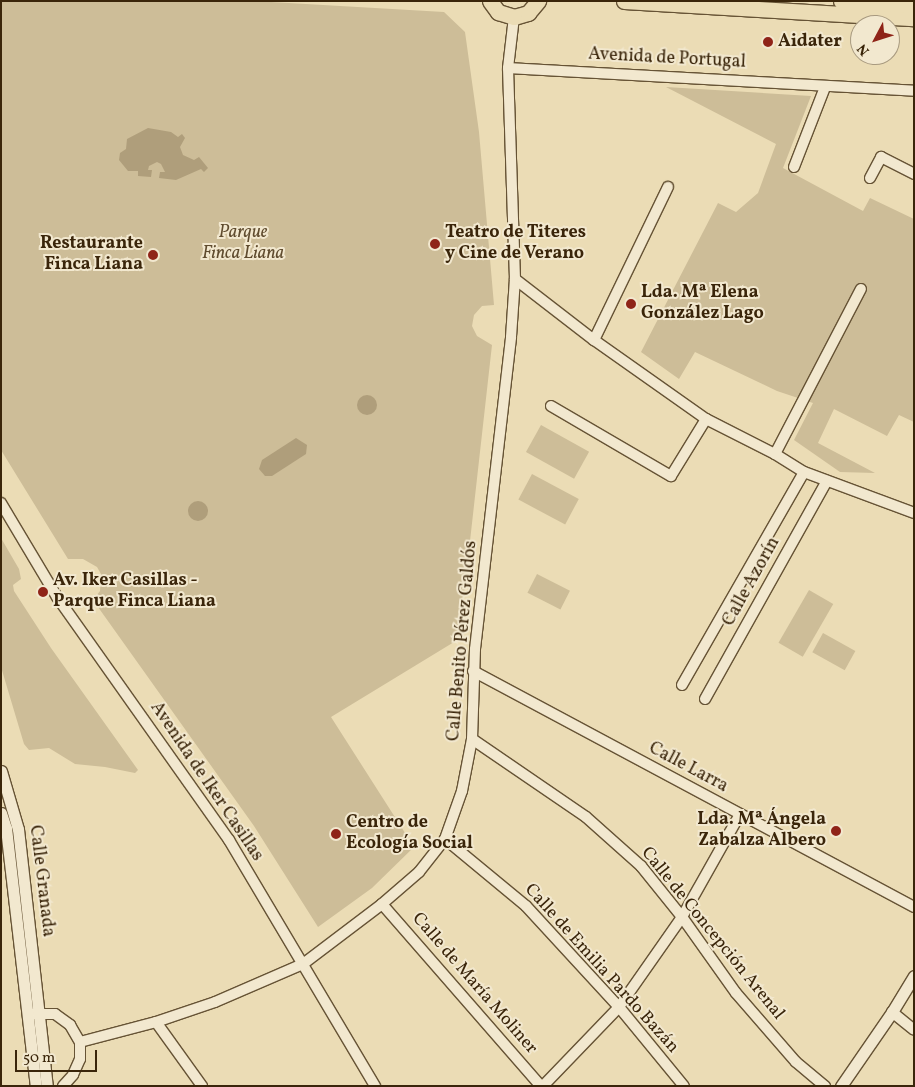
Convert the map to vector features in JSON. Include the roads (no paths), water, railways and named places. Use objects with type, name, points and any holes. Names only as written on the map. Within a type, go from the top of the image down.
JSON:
[{"type":"main road","points":[[490,1],[498,12],[514,17],[528,13],[538,1]]},
{"type":"main road","points":[[624,1],[914,18]]},
{"type":"main road","points":[[841,1],[914,5]]},
{"type":"street","name":"Calle Benito Pérez Galdós","points":[[80,1042],[156,1022],[215,1002],[303,964],[382,904],[419,872],[445,839],[462,791],[472,739],[473,671],[511,337],[515,279],[508,68],[514,17]]},
{"type":"street","name":"Avenida de Portugal","points":[[508,68],[914,91]]},
{"type":"street","points":[[794,167],[825,87]]},
{"type":"street","points":[[870,178],[881,157],[914,174]]},
{"type":"street","points":[[594,340],[668,188]]},
{"type":"street","points":[[515,279],[594,340],[706,419],[775,454],[804,472],[914,513]]},
{"type":"street","points":[[775,454],[861,289]]},
{"type":"street","points":[[551,406],[671,476],[706,419]]},
{"type":"street","name":"Calle Azorín","points":[[682,685],[804,472]]},
{"type":"street","name":"Calle Azorín","points":[[705,699],[827,481]]},
{"type":"street","name":"Avenida de Iker Casillas","points":[[1,503],[57,597],[229,840],[375,1086]]},
{"type":"street","name":"Calle Larra","points":[[473,671],[914,907]]},
{"type":"street","name":"Calle de Concepción Arenal","points":[[472,739],[586,817],[640,866],[682,917],[736,993],[796,1062],[825,1086]]},
{"type":"street","name":"Calle Granada","points":[[1,772],[18,829],[33,1014],[36,1086]]},
{"type":"street","name":"Calle Granada","points":[[1,814],[6,828],[33,1014],[46,1086]]},
{"type":"street","points":[[542,1086],[619,1007],[682,917],[740,814]]},
{"type":"street","name":"Calle de Emilia Pardo Bazán","points":[[445,839],[526,906],[619,1007],[684,1086]]},
{"type":"street","name":"Calle de María Moliner","points":[[382,904],[542,1086]]},
{"type":"street","points":[[841,1086],[892,1012],[914,976]]},
{"type":"street","points":[[892,1012],[914,1030]]},
{"type":"street","points":[[33,1014],[55,1014],[70,1024],[80,1042],[80,1059],[73,1075],[63,1086]]},
{"type":"street","points":[[156,1022],[202,1086]]},
{"type":"place","name":"Aidater","points":[[768,42]]},
{"type":"place","name":"Teatro de Titeres y Cine de Verano","points":[[435,244]]},
{"type":"place","name":"Restaurante Finca Liana","points":[[153,255]]},
{"type":"place","name":"Lda. Mª Elena González Lago","points":[[631,304]]},
{"type":"place","name":"Av. Iker Casillas - Parque Finca Liana","points":[[43,592]]},
{"type":"place","name":"Lda. Mª Ángela Zabalza Albero","points":[[836,831]]},
{"type":"place","name":"Centro de Ecología Social","points":[[336,834]]},
{"type":"park label","name":"Parque Finca Liana","points":[[243,244]]}]
